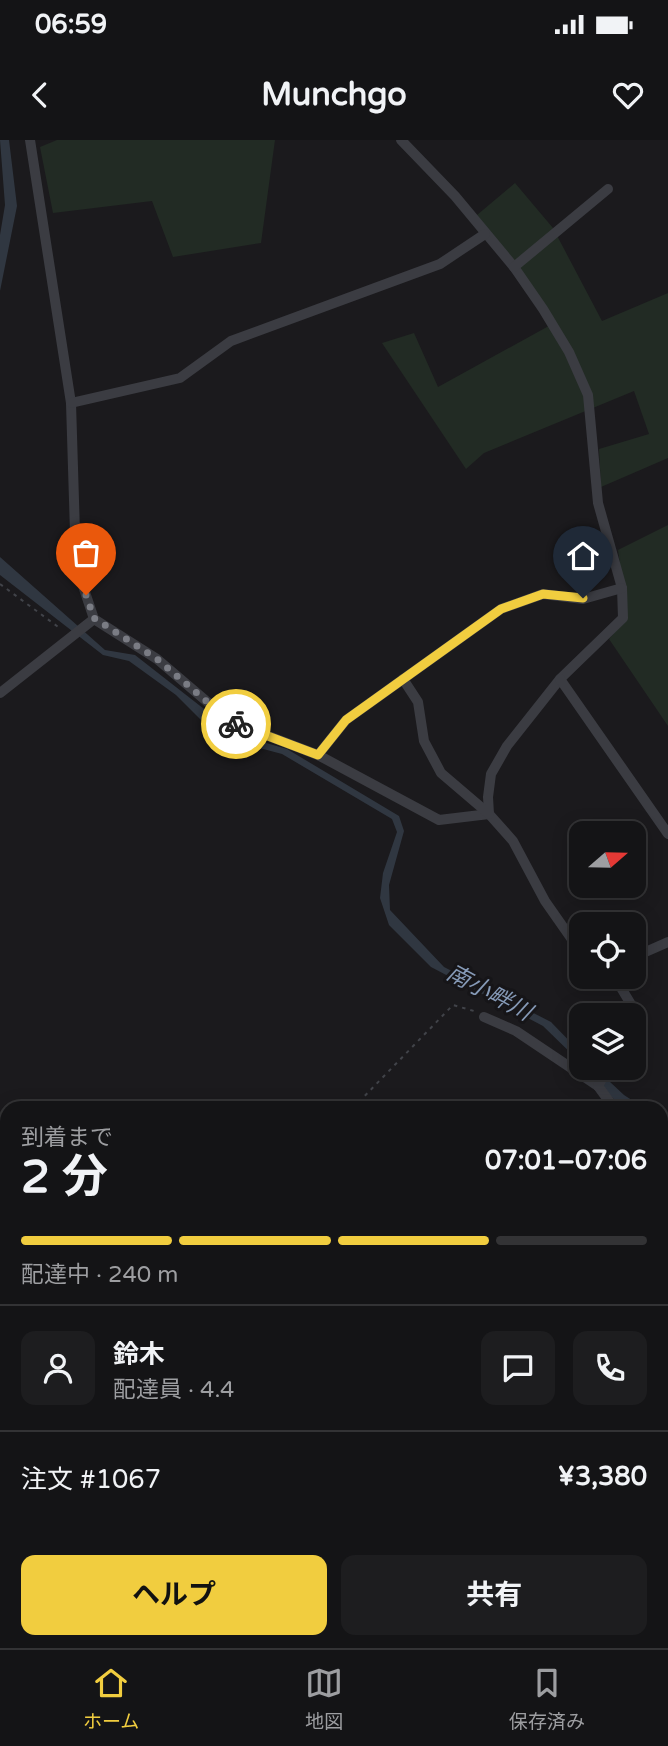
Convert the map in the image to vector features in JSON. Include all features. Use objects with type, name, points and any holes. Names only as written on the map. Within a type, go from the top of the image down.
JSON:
[{"type":"street","points":[[30,140],[71,403],[76,565],[90,621],[157,659],[227,718],[318,755],[439,820],[489,814]]},
{"type":"street","points":[[401,140],[455,196],[514,267],[544,309],[569,352],[588,395],[598,503],[622,588],[623,618],[560,679],[507,747],[491,774],[489,814]]},
{"type":"street","points":[[514,267],[608,188]]},
{"type":"street","points":[[71,403],[180,377],[232,341],[440,264],[485,234]]},
{"type":"street","points":[[318,755],[346,720],[501,609],[543,594],[583,598],[622,588]]},
{"type":"street","points":[[0,693],[90,621]]},
{"type":"street","points":[[403,678],[418,702],[424,741],[441,773],[489,814],[513,841],[545,901],[569,935]]},
{"type":"street","points":[[560,679],[668,834]]},
{"type":"street","points":[[646,952],[668,942]]},
{"type":"street","points":[[484,1017],[516,1031],[598,1086],[609,1101]]},
{"type":"street","points":[[598,1086],[601,1080]]},
{"type":"path","points":[[0,584],[72,635]]},
{"type":"path","points":[[360,1101],[453,1004],[476,1011],[484,1017]]},
{"type":"shaded area","points":[[57,140],[275,140],[261,243],[173,257],[152,201],[53,213],[40,147]]},
{"type":"shaded area","points":[[515,183],[553,228],[602,321],[668,293],[668,458],[601,487],[599,449],[649,434],[634,391],[484,453],[466,469],[382,343],[414,333],[438,387],[556,322],[477,215]]},
{"type":"shaded area","points":[[668,525],[668,726],[609,639],[627,618],[618,550]]},
{"type":"water","points":[[0,140],[9,140],[17,206],[0,291],[0,235],[5,205]]},
{"type":"water","name":"南小畔川","points":[[0,557],[105,650],[135,655],[213,716],[245,737],[287,749],[399,816],[404,831],[389,885],[390,910],[444,967],[551,1022],[569,1041],[569,1051],[543,1026],[431,967],[389,925],[380,898],[383,873],[397,832],[392,819],[282,754],[245,744],[206,725],[176,695],[129,661],[103,655],[0,575]]},
{"type":"water","points":[[596,1080],[608,1080],[633,1101],[616,1101]]},
{"type":"way so far","points":[[86,595],[94,618],[157,659],[236,724]]},
{"type":"route","points":[[236,724],[318,755],[346,720],[501,609],[543,594],[583,598]]}]
